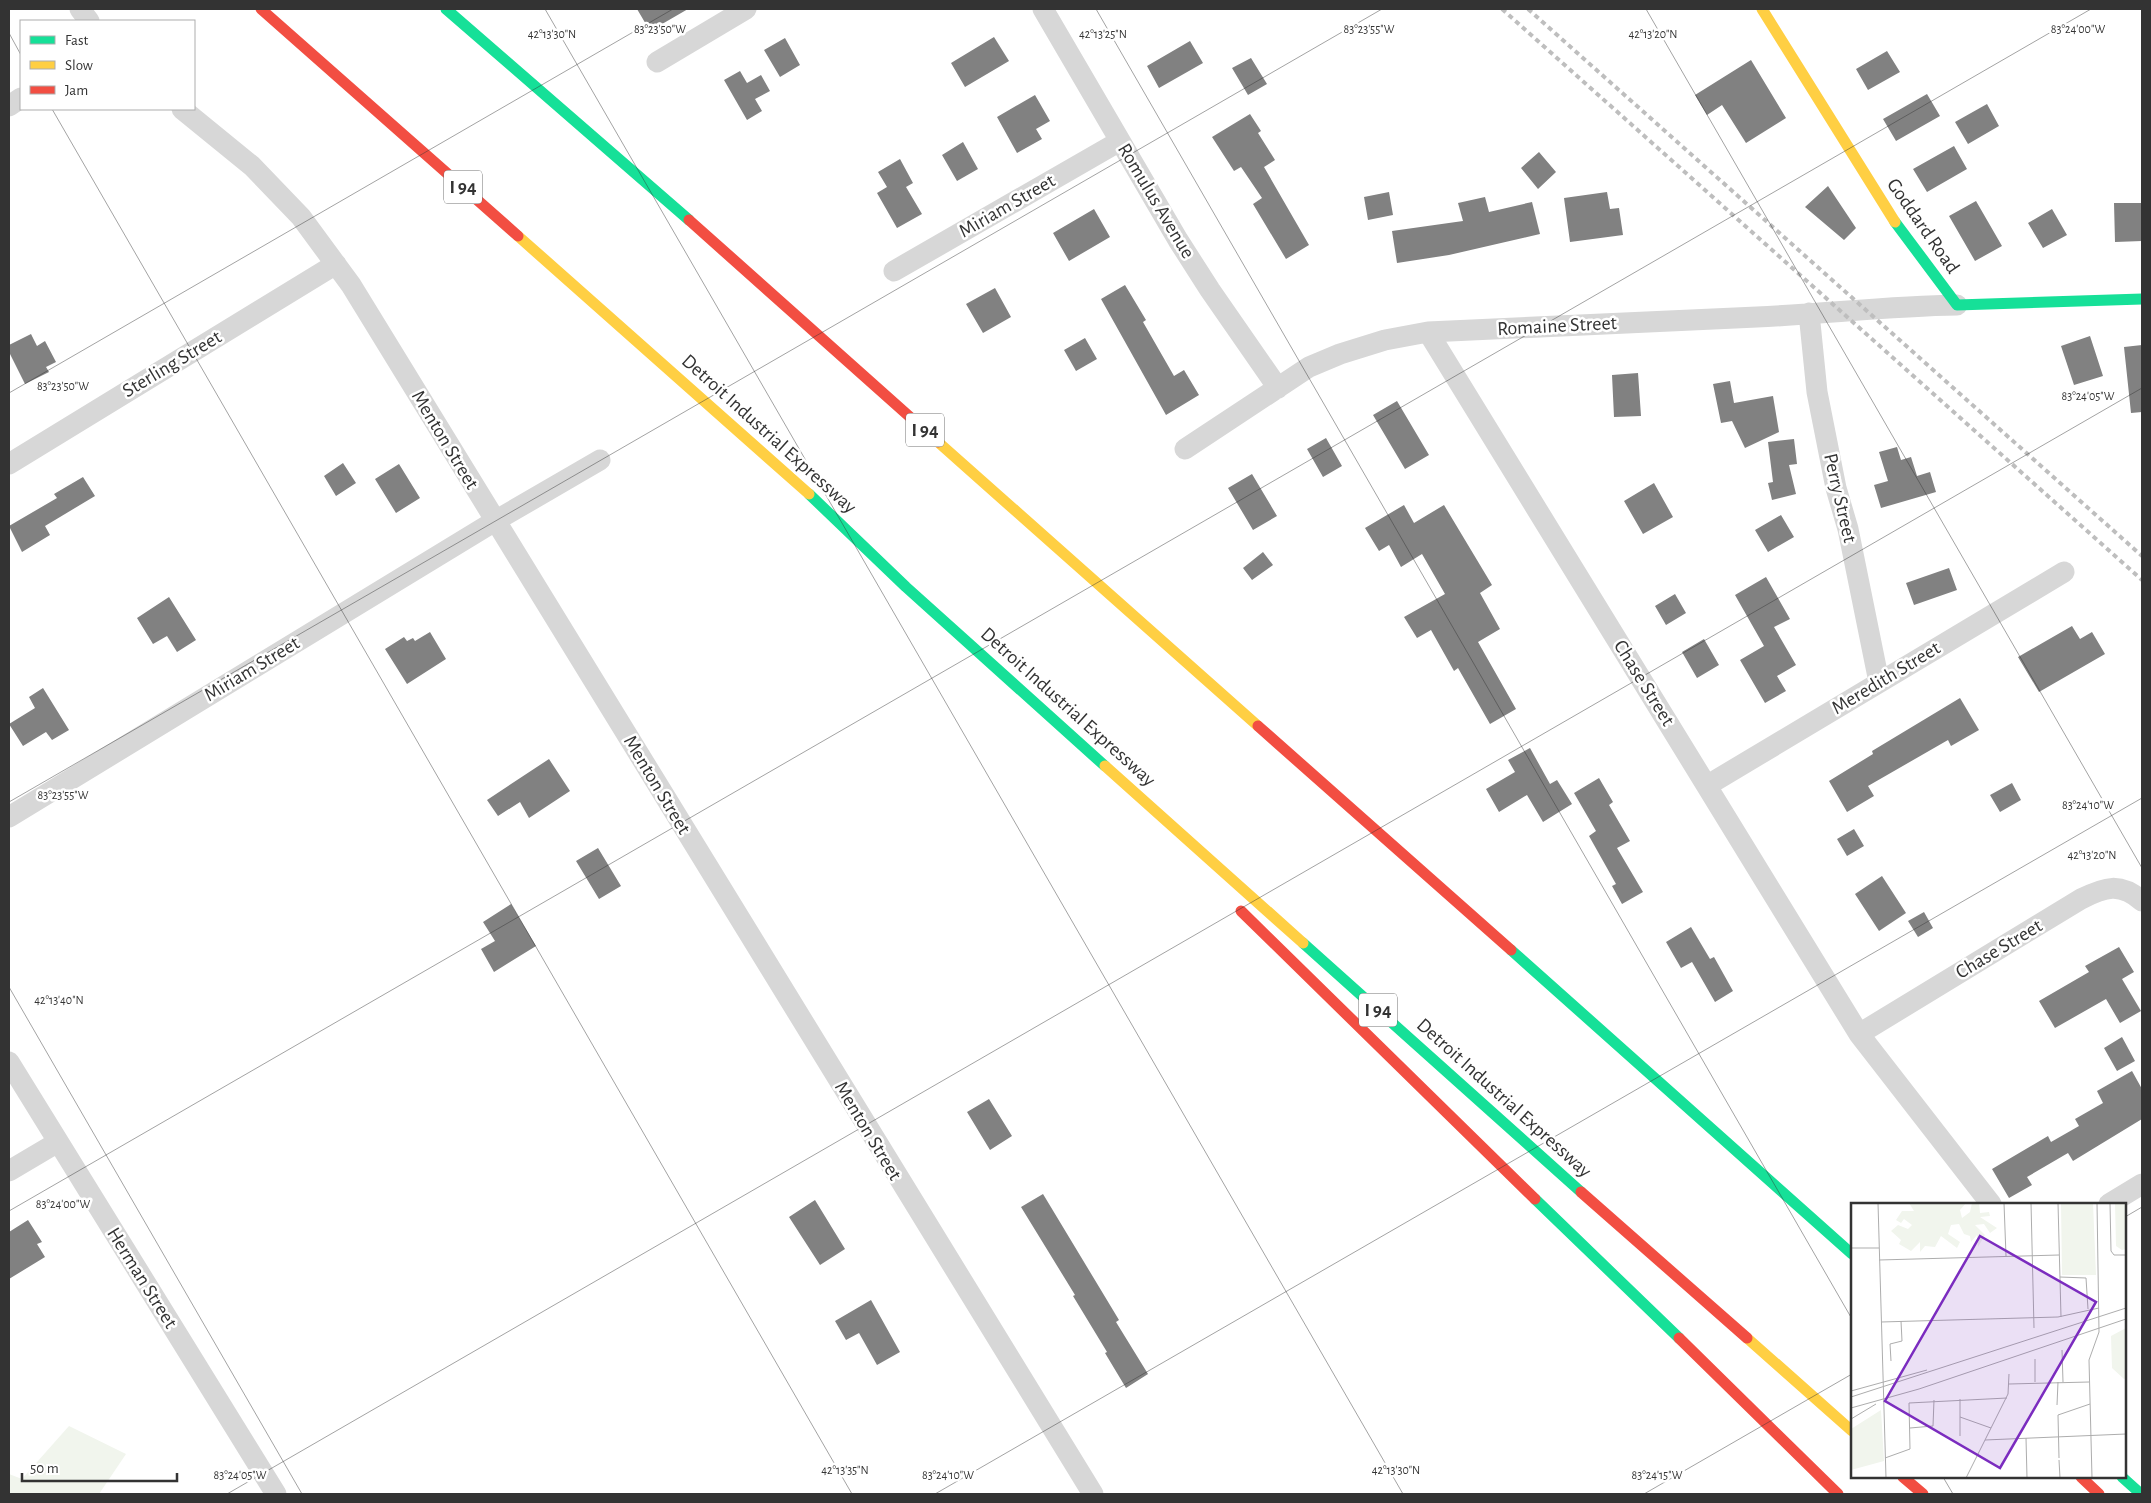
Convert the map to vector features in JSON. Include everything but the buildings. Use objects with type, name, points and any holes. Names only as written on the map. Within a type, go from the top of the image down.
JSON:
[{"type":"main road","name":"Detroit Industrial Expressway","points":[[261,9],[798,484],[906,587],[1531,1148],[1851,1430]]},
{"type":"main road","name":"I 94","points":[[446,9],[679,211],[1851,1253]]},
{"type":"main road","name":"Goddard Road","points":[[1762,9],[1902,234],[1957,306],[2142,299]]},
{"type":"main road","points":[[906,587],[1135,809]]},
{"type":"main road","points":[[1235,906],[1838,1494]]},
{"type":"main road","points":[[1904,1478],[1922,1494]]},
{"type":"main road","points":[[2082,1478],[2099,1494]]},
{"type":"main road","points":[[2123,1478],[2141,1494]]},
{"type":"street","points":[[80,9],[88,20]]},
{"type":"street","points":[[658,62],[746,9]]},
{"type":"street","name":"Romulus Avenue","points":[[1043,9],[1210,290],[1278,388]]},
{"type":"street","points":[[9,106],[20,99]]},
{"type":"street","name":"Menton Street","points":[[183,110],[252,166],[301,217],[351,285],[1093,1494]]},
{"type":"street","name":"Miriam Street","points":[[894,271],[1120,141]]},
{"type":"street","name":"Sterling Street","points":[[9,464],[336,264]]},
{"type":"street","name":"Romaine Street","points":[[1186,449],[1309,367],[1340,354],[1384,340],[1428,332],[1866,311],[1908,306],[1957,306]]},
{"type":"street","name":"Perry Street","points":[[1809,313],[1817,392],[1836,488],[1848,530],[1878,682]]},
{"type":"street","name":"Chase Street","points":[[1428,332],[1859,1034],[1990,1203]]},
{"type":"street","name":"Miriam Street","points":[[9,817],[600,460]]},
{"type":"street","name":"Meredith Street","points":[[1708,786],[1878,682],[2064,572]]},
{"type":"street","name":"Chase Street","points":[[1859,1034],[2081,898],[2102,888],[2118,888],[2130,891],[2142,900]]},
{"type":"street","name":"Herman Street","points":[[9,1062],[276,1494]]},
{"type":"street","points":[[9,1172],[58,1142]]},
{"type":"street","points":[[2111,1203],[2142,1184]]},
{"type":"shaded area","points":[[69,1426],[126,1454],[99,1494],[9,1494],[9,1474],[22,1479]]},
{"type":"railway","points":[[1502,9],[2142,580]]},
{"type":"railway","points":[[1528,9],[2142,556]]},
{"type":"traffic: fast","points":[[446,9],[689,220]]},
{"type":"traffic: fast","points":[[1895,222],[1957,305],[2142,299]]},
{"type":"traffic: fast","points":[[809,494],[906,587],[1105,766]]},
{"type":"traffic: fast","points":[[1303,943],[1581,1192]]},
{"type":"traffic: fast","points":[[1511,950],[1851,1253]]},
{"type":"traffic: fast","points":[[1535,1199],[1679,1338]]},
{"type":"traffic: fast","points":[[2123,1478],[2141,1494]]},
{"type":"traffic: slow","points":[[1762,9],[1895,222]]},
{"type":"traffic: slow","points":[[518,236],[809,494]]},
{"type":"traffic: slow","points":[[938,442],[1258,726]]},
{"type":"traffic: slow","points":[[1105,766],[1303,943]]},
{"type":"traffic: slow","points":[[1747,1338],[1851,1430]]},
{"type":"traffic: jam","points":[[261,9],[518,236]]},
{"type":"traffic: jam","points":[[689,220],[938,442]]},
{"type":"traffic: jam","points":[[1258,726],[1511,950]]},
{"type":"traffic: jam","points":[[1241,911],[1535,1199]]},
{"type":"traffic: jam","points":[[1581,1192],[1747,1338]]},
{"type":"traffic: jam","points":[[1679,1338],[1838,1494]]},
{"type":"traffic: jam","points":[[1904,1478],[1923,1494]]},
{"type":"traffic: jam","points":[[2082,1478],[2099,1494]]}]
